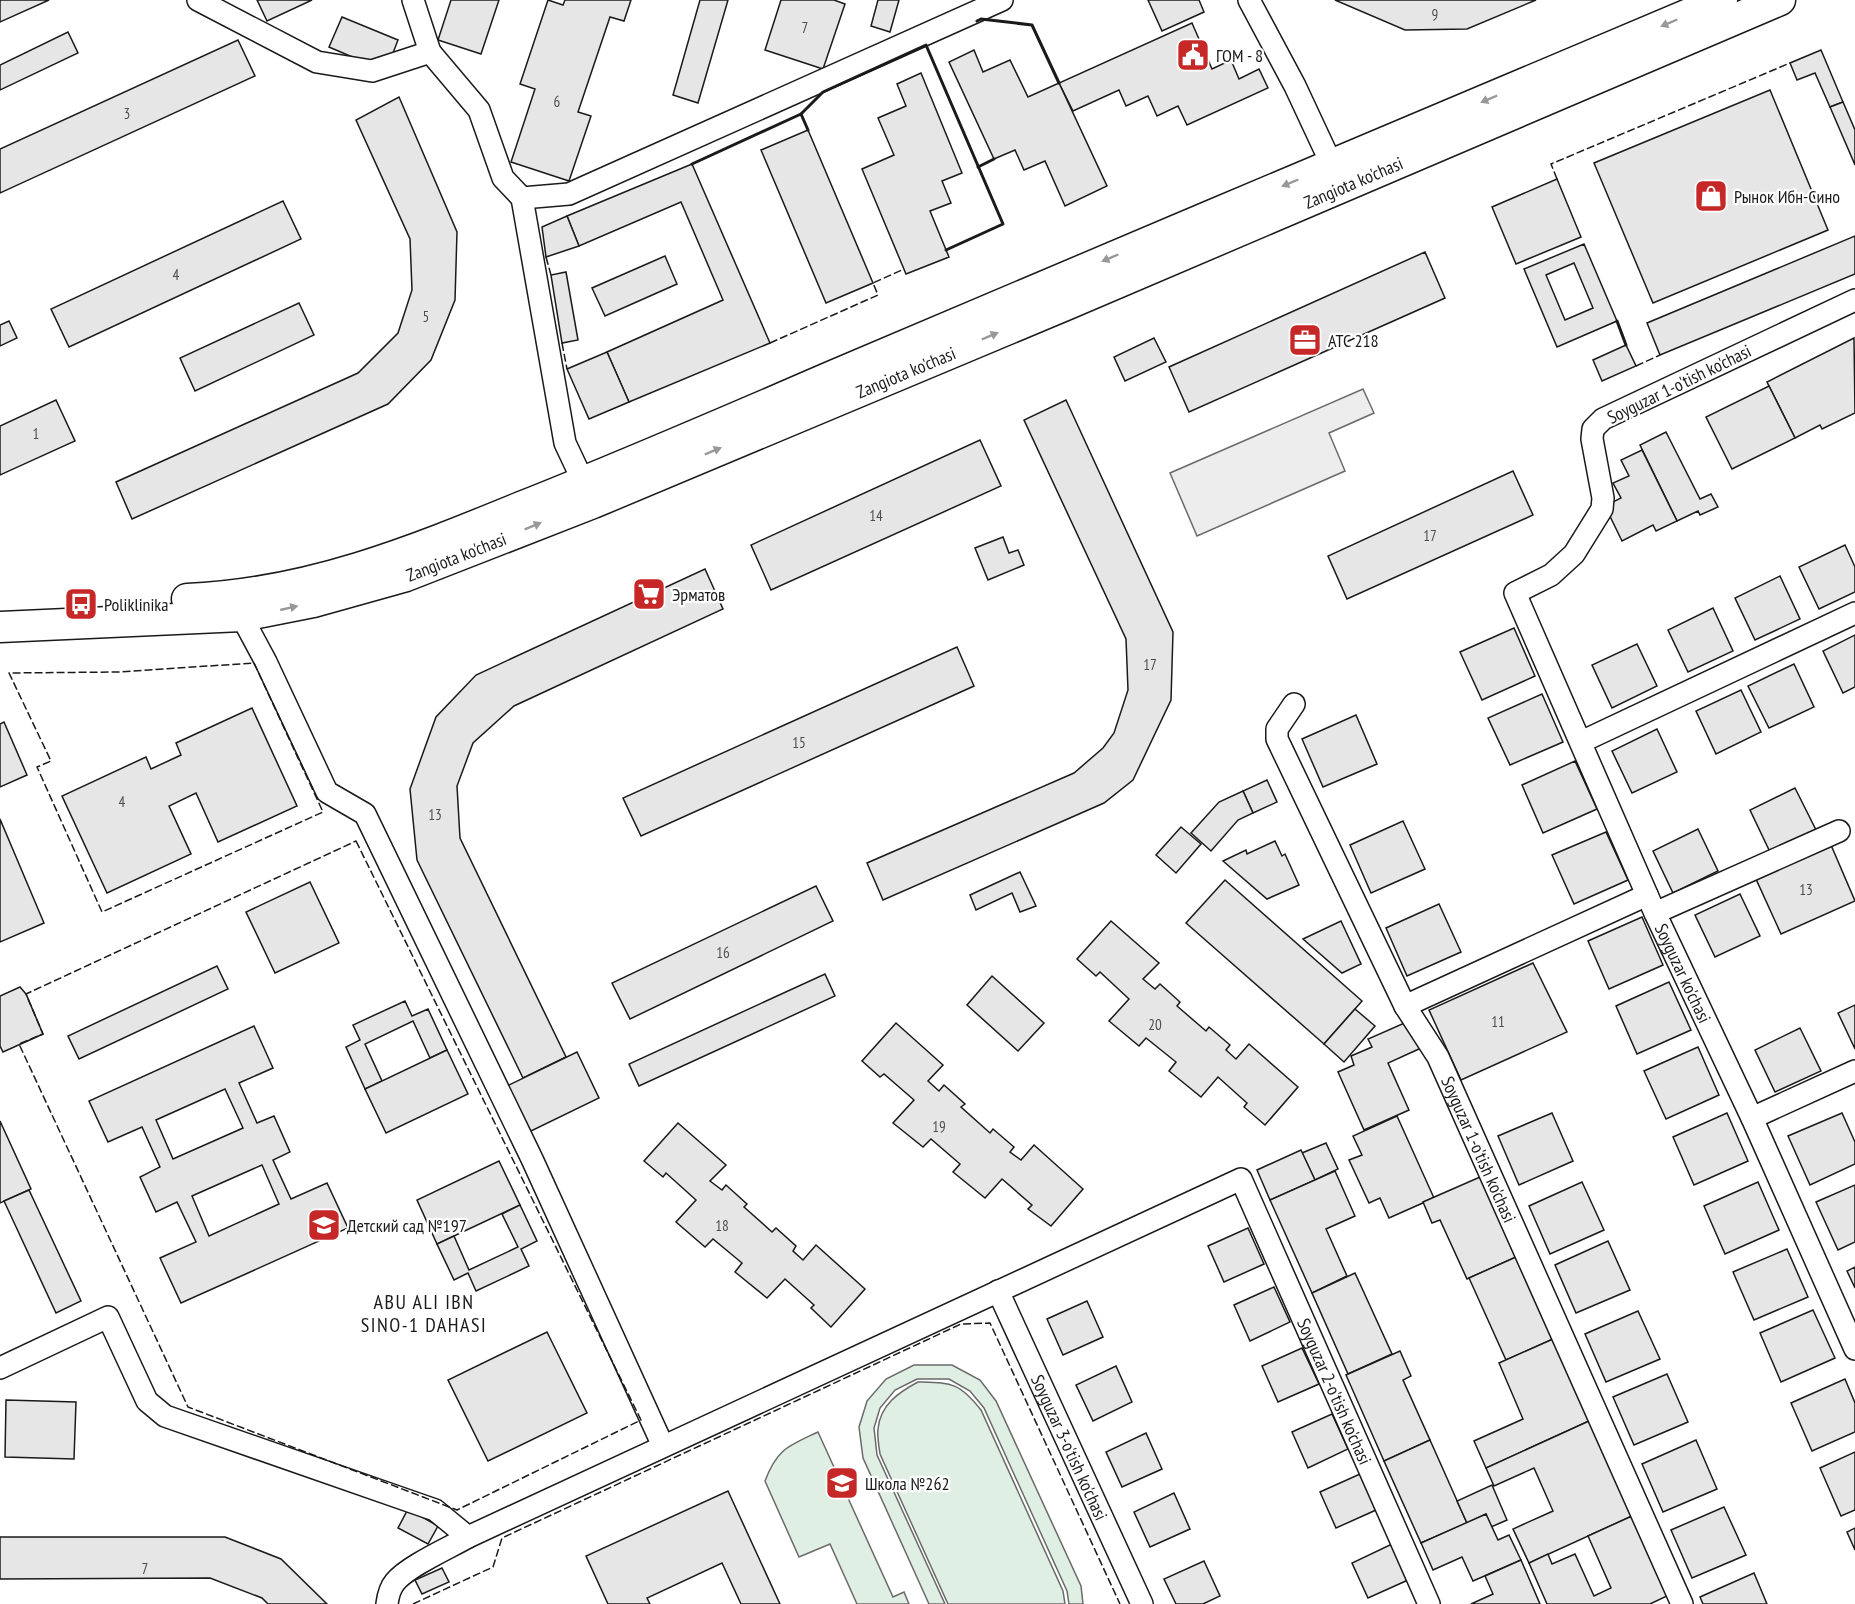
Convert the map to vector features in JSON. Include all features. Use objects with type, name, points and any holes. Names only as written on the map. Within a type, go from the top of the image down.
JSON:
[{"type":"main road","name":"Zangiota ko'chasi","points":[[0,607],[197,599],[278,611],[406,576],[589,492],[1068,304],[1337,176],[1722,0]]},
{"type":"main road","name":"Zangiota ko'chasi","points":[[1337,176],[1780,0]]},
{"type":"main road","name":"Zangiota ko'chasi","points":[[0,627],[236,605]]},
{"type":"street","points":[[198,0],[316,62],[372,71],[430,52]]},
{"type":"street","points":[[413,0],[430,52],[479,110],[503,178],[522,198],[566,443],[589,492]]},
{"type":"street","points":[[522,198],[569,194],[1002,0]]},
{"type":"street","points":[[1249,0],[1337,176]]},
{"type":"street","name":"Soyguzar 1-o'tish ko'chasi","points":[[1515,593],[1551,575],[1574,554],[1602,509],[1603,498],[1592,439],[1593,429],[1603,418],[1855,300]]},
{"type":"street","name":"Soyguzar ko'chasi","points":[[1515,593],[1651,904],[1752,1118],[1855,1349]]},
{"type":"street","points":[[236,605],[327,792],[365,814],[532,1159],[663,1446]]},
{"type":"street","points":[[1581,742],[1855,613]]},
{"type":"street","name":"Soyguzar 1-o'tish ko'chasi","points":[[1293,704],[1277,729],[1277,739],[1405,1005],[1438,1057],[1682,1604]]},
{"type":"street","points":[[1405,1005],[1651,904],[1839,831]]},
{"type":"street","points":[[1752,1118],[1855,1071]]},
{"type":"street","name":"Soyguzar 2-o'tish ko'chasi","points":[[998,1291],[1241,1179],[1429,1604]]},
{"type":"street","points":[[387,1604],[388,1594],[395,1581],[468,1537],[998,1291]]},
{"type":"street","name":"Soyguzar 3-o'tish ko'chasi","points":[[998,1291],[1142,1604]]},
{"type":"street","points":[[0,1368],[108,1317],[147,1401],[165,1416],[435,1510],[468,1537]]},
{"type":"green space","points":[[914,1365],[952,1365],[980,1380],[996,1401],[1081,1586],[1083,1604],[1069,1604],[1067,1591],[984,1408],[970,1391],[949,1379],[917,1379],[895,1390],[880,1408],[874,1428],[877,1455],[945,1604],[929,1604],[863,1458],[859,1427],[867,1401],[886,1379]]},
{"type":"green space","points":[[918,1382],[954,1386],[967,1394],[981,1410],[1063,1591],[1065,1604],[948,1604],[880,1454],[878,1432],[882,1413],[892,1400]]},
{"type":"green space","points":[[818,1432],[893,1597],[904,1592],[909,1604],[857,1604],[830,1544],[799,1557],[765,1481],[779,1455],[799,1441]]},
{"type":"shaded area","points":[[1363,389],[1374,413],[1329,433],[1345,471],[1197,536],[1170,473]]},
{"type":"building","points":[[0,0],[49,0],[0,22]]},
{"type":"building","points":[[257,0],[312,0],[267,21]]},
{"type":"building","points":[[451,0],[499,0],[481,54],[438,40]]},
{"type":"building","points":[[548,0],[563,5],[565,0],[631,0],[624,21],[610,17],[578,112],[591,116],[569,181],[511,162],[535,89],[520,84]]},
{"type":"building","points":[[700,0],[728,0],[698,103],[673,95]]},
{"type":"building","points":[[781,0],[834,0],[845,4],[823,69],[765,50]]},
{"type":"building","points":[[878,0],[899,0],[890,32],[871,26]]},
{"type":"building","points":[[1148,0],[1199,0],[1204,12],[1162,31]]},
{"type":"building","points":[[1335,0],[1536,0],[1467,29],[1405,30]]},
{"type":"building","points":[[342,17],[398,40],[393,53],[364,62],[329,47]]},
{"type":"building","points":[[1192,23],[1212,69],[1231,60],[1239,79],[1259,69],[1268,88],[1187,125],[1178,106],[1157,116],[1148,96],[1126,106],[1119,90],[1073,111],[1059,83]]},
{"type":"building","points":[[68,32],[78,53],[0,90],[0,65]]},
{"type":"building","points":[[238,40],[255,76],[0,193],[0,149]]},
{"type":"building","points":[[974,50],[983,72],[1010,60],[1028,97],[1059,83],[1107,186],[1065,206],[1045,161],[1024,170],[1015,150],[994,159],[949,62]]},
{"type":"building","points":[[1821,50],[1843,102],[1830,107],[1815,73],[1797,80],[1790,63]]},
{"type":"building","points":[[921,73],[962,173],[942,181],[951,203],[930,211],[949,257],[906,274],[862,169],[894,155],[878,118],[906,106],[897,84]]},
{"type":"building","name":"Рынок Ибн-Сино","points":[[1770,90],[1828,230],[1653,303],[1594,163]]},
{"type":"building","points":[[399,97],[457,232],[455,300],[431,360],[388,404],[132,519],[116,482],[358,373],[398,333],[412,290],[410,239],[356,120]]},
{"type":"building","points":[[1843,102],[1855,130],[1855,165],[1830,107]]},
{"type":"building","points":[[808,130],[873,283],[826,303],[761,150]]},
{"type":"building","points":[[692,164],[770,343],[629,402],[607,352],[723,300],[681,202],[579,246],[567,216]]},
{"type":"building","points":[[1557,179],[1581,237],[1516,264],[1492,207]]},
{"type":"building","points":[[283,201],[301,239],[69,347],[51,309]]},
{"type":"building","points":[[567,216],[579,246],[546,257],[542,227]]},
{"type":"building","points":[[1855,236],[1855,274],[1660,355],[1647,323]]},
{"type":"building","points":[[1584,244],[1617,321],[1557,347],[1524,269]],"holes":[[[1574,263],[1593,308],[1565,320],[1546,275]]]},
{"type":"building","points":[[1425,252],[1445,298],[1189,412],[1169,367]]},
{"type":"building","points":[[665,256],[677,284],[605,316],[592,288]]},
{"type":"building","points":[[566,272],[578,340],[562,343],[551,275]]},
{"type":"building","points":[[299,303],[314,335],[195,391],[180,358]]},
{"type":"building","points":[[9,321],[17,338],[0,346],[0,325]]},
{"type":"building","points":[[1154,338],[1166,362],[1125,381],[1114,357]]},
{"type":"building","points":[[1854,338],[1855,413],[1822,429],[1820,425],[1795,438],[1767,382]]},
{"type":"building","points":[[1626,345],[1636,366],[1602,381],[1593,360]]},
{"type":"building","points":[[607,352],[629,402],[589,419],[567,369]]},
{"type":"building","points":[[1769,386],[1795,438],[1732,469],[1706,417]]},
{"type":"building","points":[[56,400],[75,441],[0,475],[0,426]]},
{"type":"building","points":[[1066,400],[1173,632],[1171,700],[1133,780],[1104,803],[883,900],[867,863],[1074,773],[1103,748],[1114,733],[1128,690],[1126,639],[1024,420]]},
{"type":"building","points":[[1666,432],[1700,499],[1711,494],[1718,507],[1700,515],[1698,511],[1677,521],[1640,445]]},
{"type":"building","points":[[980,440],[1001,486],[771,590],[751,545]]},
{"type":"building","points":[[1642,450],[1677,521],[1656,531],[1653,525],[1622,541],[1605,506],[1621,498],[1613,483],[1629,476],[1621,460]]},
{"type":"building","points":[[1513,471],[1533,515],[1347,599],[1328,556]]},
{"type":"building","points":[[1003,537],[1009,553],[1018,550],[1024,565],[988,580],[975,548]]},
{"type":"building","points":[[1845,545],[1855,567],[1855,592],[1819,609],[1799,567]]},
{"type":"building","points":[[705,569],[723,609],[514,706],[473,743],[457,786],[460,838],[566,1057],[523,1078],[417,860],[410,789],[436,717],[476,675]]},
{"type":"building","points":[[1780,576],[1800,619],[1755,640],[1735,598]]},
{"type":"building","points":[[1713,608],[1733,651],[1688,672],[1668,630]]},
{"type":"building","points":[[1514,628],[1535,676],[1482,700],[1460,652]]},
{"type":"building","points":[[1855,635],[1855,687],[1843,693],[1823,651]]},
{"type":"building","points":[[1637,644],[1657,686],[1612,708],[1592,665]]},
{"type":"building","points":[[957,647],[974,686],[641,836],[623,798]]},
{"type":"building","points":[[1794,664],[1814,707],[1769,728],[1748,686]]},
{"type":"building","points":[[1741,690],[1761,732],[1716,754],[1696,711]]},
{"type":"building","points":[[1542,694],[1563,742],[1510,765],[1488,718]]},
{"type":"building","points":[[252,708],[297,806],[218,842],[196,793],[169,806],[191,854],[107,893],[62,796],[146,757],[151,769],[181,755],[176,743]]},
{"type":"building","points":[[1356,715],[1377,764],[1323,787],[1302,739]]},
{"type":"building","points":[[4,722],[27,775],[0,787],[0,724]]},
{"type":"building","points":[[1657,729],[1677,772],[1632,793],[1612,751]]},
{"type":"building","points":[[1575,761],[1597,809],[1543,833],[1522,785]]},
{"type":"building","points":[[1267,780],[1277,802],[1253,813],[1243,791]]},
{"type":"building","points":[[1795,788],[1816,830],[1770,852],[1750,810]]},
{"type":"building","points":[[1243,791],[1253,813],[1238,820],[1211,851],[1191,833],[1219,802]]},
{"type":"building","points":[[0,819],[44,923],[0,942]]},
{"type":"building","points":[[1403,821],[1425,869],[1371,893],[1350,845]]},
{"type":"building","points":[[1181,827],[1201,844],[1176,873],[1156,855]]},
{"type":"building","points":[[1698,829],[1718,871],[1673,893],[1653,851]]},
{"type":"building","points":[[1606,832],[1628,880],[1574,904],[1552,855]]},
{"type":"building","points":[[1275,841],[1282,856],[1285,854],[1299,885],[1267,899],[1223,861],[1246,850],[1247,854]]},
{"type":"building","points":[[1831,845],[1855,901],[1781,934],[1756,879]]},
{"type":"building","points":[[1020,872],[1036,906],[1020,912],[1012,893],[976,910],[970,895]]},
{"type":"building","points":[[1225,880],[1362,1001],[1324,1044],[1186,923]]},
{"type":"building","points":[[310,882],[339,943],[275,973],[246,912]]},
{"type":"building","points":[[816,886],[833,921],[630,1019],[612,983]]},
{"type":"building","points":[[1740,894],[1760,936],[1715,957],[1695,915]]},
{"type":"building","points":[[1439,904],[1461,952],[1407,976],[1386,928]]},
{"type":"building","points":[[1642,917],[1663,965],[1609,989],[1588,941]]},
{"type":"building","points":[[1111,921],[1159,963],[1143,979],[1155,989],[1160,984],[1180,1002],[1177,1006],[1206,1031],[1209,1027],[1230,1045],[1226,1050],[1236,1059],[1249,1044],[1298,1087],[1265,1125],[1244,1107],[1247,1103],[1218,1077],[1201,1097],[1169,1071],[1176,1062],[1146,1038],[1139,1046],[1109,1021],[1129,999],[1100,972],[1096,976],[1077,959]]},
{"type":"building","points":[[1341,921],[1361,964],[1342,973],[1303,939]]},
{"type":"building","points":[[1533,963],[1567,1032],[1461,1080],[1429,1010]]},
{"type":"building","points":[[217,966],[228,989],[79,1059],[68,1036]]},
{"type":"building","points":[[825,974],[835,996],[639,1086],[629,1064]]},
{"type":"building","points":[[992,976],[1044,1023],[1018,1051],[967,1005]]},
{"type":"building","points":[[1669,982],[1691,1030],[1637,1054],[1616,1006]]},
{"type":"building","points":[[20,987],[26,994],[43,1034],[3,1052],[0,1046],[0,996]]},
{"type":"building","points":[[405,1001],[412,1016],[428,1009],[447,1050],[430,1058],[413,1021],[365,1044],[382,1081],[365,1089],[346,1047],[360,1040],[353,1025]]},
{"type":"building","points":[[1855,1005],[1855,1049],[1838,1013]]},
{"type":"building","points":[[1355,1009],[1375,1026],[1344,1062],[1324,1044]]},
{"type":"building","points":[[1409,1021],[1421,1048],[1388,1063],[1409,1110],[1364,1130],[1338,1072],[1354,1065],[1351,1056],[1372,1047],[1368,1039]]},
{"type":"building","points":[[896,1023],[943,1065],[928,1081],[939,1091],[944,1085],[965,1104],[961,1107],[990,1133],[993,1129],[1014,1147],[1010,1152],[1021,1160],[1034,1145],[1083,1189],[1051,1226],[1028,1209],[1032,1205],[1002,1179],[985,1198],[953,1172],[960,1164],[931,1139],[923,1147],[893,1123],[914,1100],[884,1074],[880,1077],[862,1061]]},
{"type":"building","points":[[254,1026],[273,1068],[239,1083],[257,1123],[274,1116],[290,1152],[273,1160],[291,1199],[327,1183],[348,1228],[181,1303],[160,1258],[196,1242],[177,1202],[156,1212],[140,1177],[160,1167],[142,1127],[108,1142],[89,1101]],"holes":[[[225,1089],[243,1128],[173,1159],[156,1120]],[[262,1165],[279,1204],[209,1236],[192,1196]]]},
{"type":"building","points":[[1800,1028],[1821,1071],[1775,1092],[1755,1050]]},
{"type":"building","points":[[1698,1047],[1719,1095],[1666,1119],[1644,1071]]},
{"type":"building","points":[[447,1050],[468,1094],[386,1133],[365,1089]]},
{"type":"building","points":[[577,1052],[599,1098],[529,1132],[507,1086]]},
{"type":"building","points":[[1552,1113],[1573,1161],[1519,1185],[1498,1136]]},
{"type":"building","points":[[1727,1113],[1748,1161],[1694,1185],[1673,1137]]},
{"type":"building","points":[[1842,1113],[1855,1142],[1855,1164],[1810,1185],[1788,1136]]},
{"type":"building","points":[[1397,1116],[1434,1198],[1389,1218],[1380,1198],[1369,1203],[1349,1160],[1362,1155],[1353,1136]]},
{"type":"building","points":[[0,1121],[31,1189],[0,1203]]},
{"type":"building","points":[[678,1123],[726,1165],[710,1181],[722,1190],[726,1185],[747,1204],[744,1207],[772,1232],[776,1228],[796,1246],[793,1251],[803,1260],[816,1245],[865,1289],[831,1327],[811,1308],[814,1305],[785,1279],[767,1298],[735,1272],[742,1263],[713,1239],[705,1247],[676,1222],[696,1200],[666,1173],[663,1177],[644,1161]]},
{"type":"building","points":[[1326,1143],[1338,1169],[1315,1180],[1302,1153]]},
{"type":"building","points":[[1301,1150],[1315,1180],[1270,1200],[1257,1170]]},
{"type":"building","points":[[499,1161],[520,1205],[437,1244],[417,1200]]},
{"type":"building","points":[[1335,1171],[1355,1216],[1326,1229],[1347,1276],[1312,1293],[1270,1200]]},
{"type":"building","points":[[1480,1177],[1516,1257],[1467,1279],[1440,1220],[1432,1223],[1423,1202]]},
{"type":"building","points":[[1582,1182],[1604,1230],[1550,1254],[1529,1206]]},
{"type":"building","points":[[1758,1182],[1779,1230],[1725,1254],[1704,1206]]},
{"type":"building","points":[[1855,1185],[1855,1242],[1838,1250],[1816,1202]]},
{"type":"building","points":[[29,1190],[81,1301],[56,1313],[4,1201]]},
{"type":"building","points":[[520,1205],[537,1241],[521,1249],[529,1266],[476,1291],[468,1273],[454,1280],[437,1244],[454,1236],[469,1270],[518,1247],[502,1214]]},
{"type":"building","points":[[1248,1228],[1264,1264],[1224,1282],[1208,1246]]},
{"type":"building","points":[[1608,1241],[1630,1290],[1576,1313],[1555,1265]]},
{"type":"building","points":[[1787,1249],[1808,1297],[1754,1320],[1733,1272]]},
{"type":"building","points":[[1516,1257],[1553,1339],[1506,1360],[1469,1278]]},
{"type":"building","points":[[1855,1267],[1855,1288],[1847,1271]]},
{"type":"building","points":[[1355,1273],[1392,1354],[1348,1374],[1312,1293]]},
{"type":"building","points":[[1274,1287],[1290,1322],[1250,1341],[1234,1305]]},
{"type":"building","points":[[1087,1301],[1103,1337],[1063,1355],[1047,1319]]},
{"type":"building","points":[[1813,1310],[1835,1358],[1781,1382],[1760,1333]]},
{"type":"building","points":[[1638,1311],[1660,1359],[1606,1382],[1585,1334]]},
{"type":"building","points":[[547,1332],[587,1413],[488,1461],[448,1380]]},
{"type":"building","points":[[1553,1339],[1589,1421],[1486,1468],[1474,1441],[1523,1419],[1499,1363]]},
{"type":"building","points":[[1302,1348],[1319,1384],[1278,1402],[1262,1366]]},
{"type":"building","points":[[1400,1351],[1411,1376],[1403,1380],[1430,1440],[1384,1461],[1346,1375]]},
{"type":"building","points":[[1116,1366],[1132,1402],[1093,1421],[1076,1385]]},
{"type":"building","points":[[1667,1374],[1688,1422],[1634,1445],[1613,1397]]},
{"type":"building","points":[[1845,1379],[1855,1403],[1855,1432],[1812,1451],[1791,1403]]},
{"type":"building","points":[[6,1400],[76,1402],[74,1459],[5,1457]]},
{"type":"building","points":[[1332,1414],[1348,1449],[1308,1468],[1292,1432]]},
{"type":"building","points":[[1589,1421],[1632,1516],[1529,1563],[1513,1529],[1553,1511],[1534,1468],[1494,1486],[1486,1468]]},
{"type":"building","points":[[1146,1433],[1162,1469],[1122,1487],[1106,1452]]},
{"type":"building","points":[[1430,1440],[1467,1523],[1421,1543],[1384,1461]]},
{"type":"building","points":[[1696,1440],[1717,1489],[1663,1512],[1642,1464]]},
{"type":"building","points":[[1855,1452],[1855,1510],[1841,1516],[1820,1468]]},
{"type":"building","points":[[1360,1474],[1376,1510],[1336,1528],[1320,1492]]},
{"type":"building","points":[[1492,1485],[1507,1520],[1491,1527],[1486,1514],[1467,1523],[1457,1501]]},
{"type":"building","points":[[728,1491],[780,1604],[741,1604],[722,1563],[647,1598],[650,1604],[608,1604],[586,1556]]},
{"type":"building","points":[[1174,1493],[1190,1529],[1150,1547],[1134,1512]]},
{"type":"building","points":[[1724,1507],[1746,1555],[1692,1578],[1671,1530]]},
{"type":"building","points":[[408,1509],[438,1526],[428,1544],[398,1528]]},
{"type":"building","points":[[1486,1514],[1498,1540],[1509,1535],[1521,1560],[1473,1581],[1462,1557],[1433,1570],[1421,1543]]},
{"type":"building","points":[[1632,1516],[1667,1596],[1650,1604],[1547,1604],[1529,1563],[1548,1554],[1552,1564],[1575,1554],[1594,1596],[1611,1588],[1588,1536]]},
{"type":"building","points":[[1855,1528],[1855,1550],[1847,1532]]},
{"type":"building","points":[[0,1537],[225,1537],[281,1559],[327,1604],[268,1604],[262,1598],[210,1578],[0,1579]]},
{"type":"building","points":[[1392,1544],[1408,1580],[1368,1598],[1352,1563]]},
{"type":"building","points":[[1521,1560],[1540,1604],[1471,1604],[1493,1594],[1485,1576]]},
{"type":"building","points":[[1204,1561],[1220,1596],[1203,1604],[1176,1604],[1164,1579]]},
{"type":"building","points":[[442,1568],[449,1582],[422,1594],[415,1580]]},
{"type":"building","points":[[1754,1573],[1767,1604],[1703,1604],[1700,1597]]},
{"type":"fence","points":[[1557,179],[1551,164],[1790,63]]},
{"type":"fence","points":[[546,257],[551,275]]},
{"type":"fence","points":[[770,343],[878,295],[873,283],[904,269]]},
{"type":"fence","points":[[562,343],[567,369]]},
{"type":"fence","points":[[1636,366],[1660,355]]},
{"type":"fence","points":[[254,663],[323,812],[102,912],[37,767],[51,761],[9,673],[118,672],[254,663]]},
{"type":"fence","points":[[356,841],[641,1420],[457,1510],[188,1407],[19,1044],[43,1034],[26,994],[356,841]]},
{"type":"fence","points":[[413,1604],[493,1567],[502,1538],[961,1324],[990,1323],[1120,1604]]},
{"type":"wall","points":[[977,21],[981,19],[1032,25],[1059,83]]},
{"type":"wall","points":[[801,114],[823,92],[926,45],[1003,224],[946,250]]},
{"type":"wall","points":[[692,164],[801,114],[808,130]]},
{"type":"wall","points":[[978,167],[994,159]]},
{"type":"wall","points":[[1617,321],[1626,345]]},
{"type":"place","name":"ГОМ - 8","points":[[1193,55]]},
{"type":"place","name":"Рынок Ибн-Сино","points":[[1711,196]]},
{"type":"place","name":"АТС 218","points":[[1305,340]]},
{"type":"place","name":"Эрматов","points":[[649,594]]},
{"type":"place","name":"Poliklinika","points":[[81,604]]},
{"type":"place","name":"Детский сад №197","points":[[324,1225]]},
{"type":"place","name":"Школа №262","points":[[842,1483]]},
{"type":"district","name":"ABU ALI IBN SINO-1 DAHASI","points":[[424,1314]]}]
